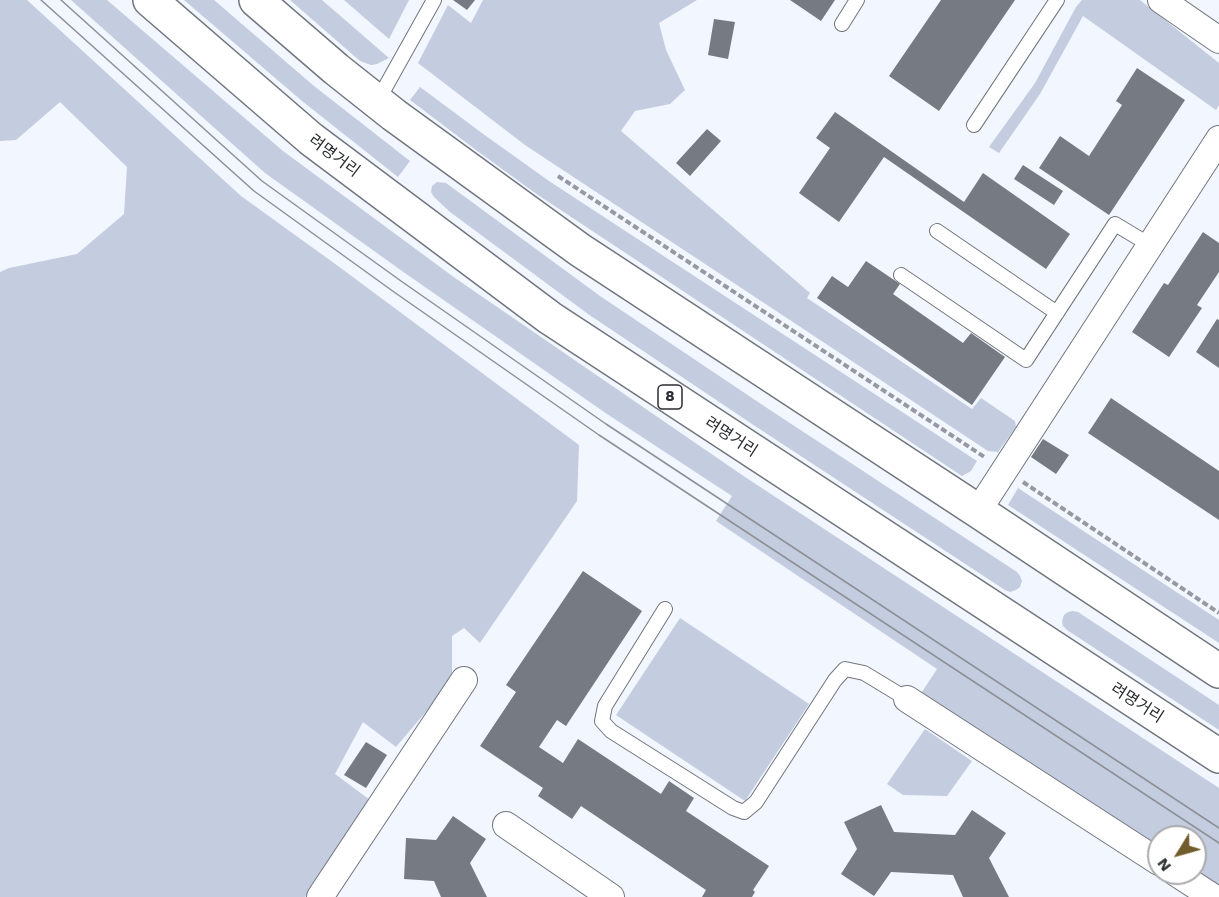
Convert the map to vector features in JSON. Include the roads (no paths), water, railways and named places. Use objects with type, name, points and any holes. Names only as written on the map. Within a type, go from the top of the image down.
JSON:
[{"type":"highway","name":"려명거리","points":[[150,0],[311,139],[550,318],[1219,756]]},
{"type":"highway","points":[[256,0],[377,102],[580,250],[1219,671]]},
{"type":"street","points":[[1161,0],[1219,40]]},
{"type":"street","points":[[978,511],[1219,138]]},
{"type":"street","points":[[320,897],[464,680]]},
{"type":"street","points":[[907,699],[1147,854]]},
{"type":"street","points":[[506,825],[611,897]]},
{"type":"street","points":[[1195,885],[1214,897]]},
{"type":"lane","points":[[377,102],[434,0]]},
{"type":"lane","points":[[842,24],[857,0]]},
{"type":"lane","points":[[974,124],[1058,0]]},
{"type":"lane","points":[[901,275],[1026,360],[1115,224],[1150,245]]},
{"type":"lane","points":[[937,231],[1057,313]]},
{"type":"lane","points":[[665,609],[605,706],[602,721],[611,731],[733,808],[744,812],[756,802],[835,680],[845,669],[864,673],[907,699]]},
{"type":"tram line","points":[[41,0],[254,191],[394,292],[599,435],[1219,843]]},
{"type":"tram line","points":[[61,0],[262,181],[401,281],[606,424],[1219,828]]}]
